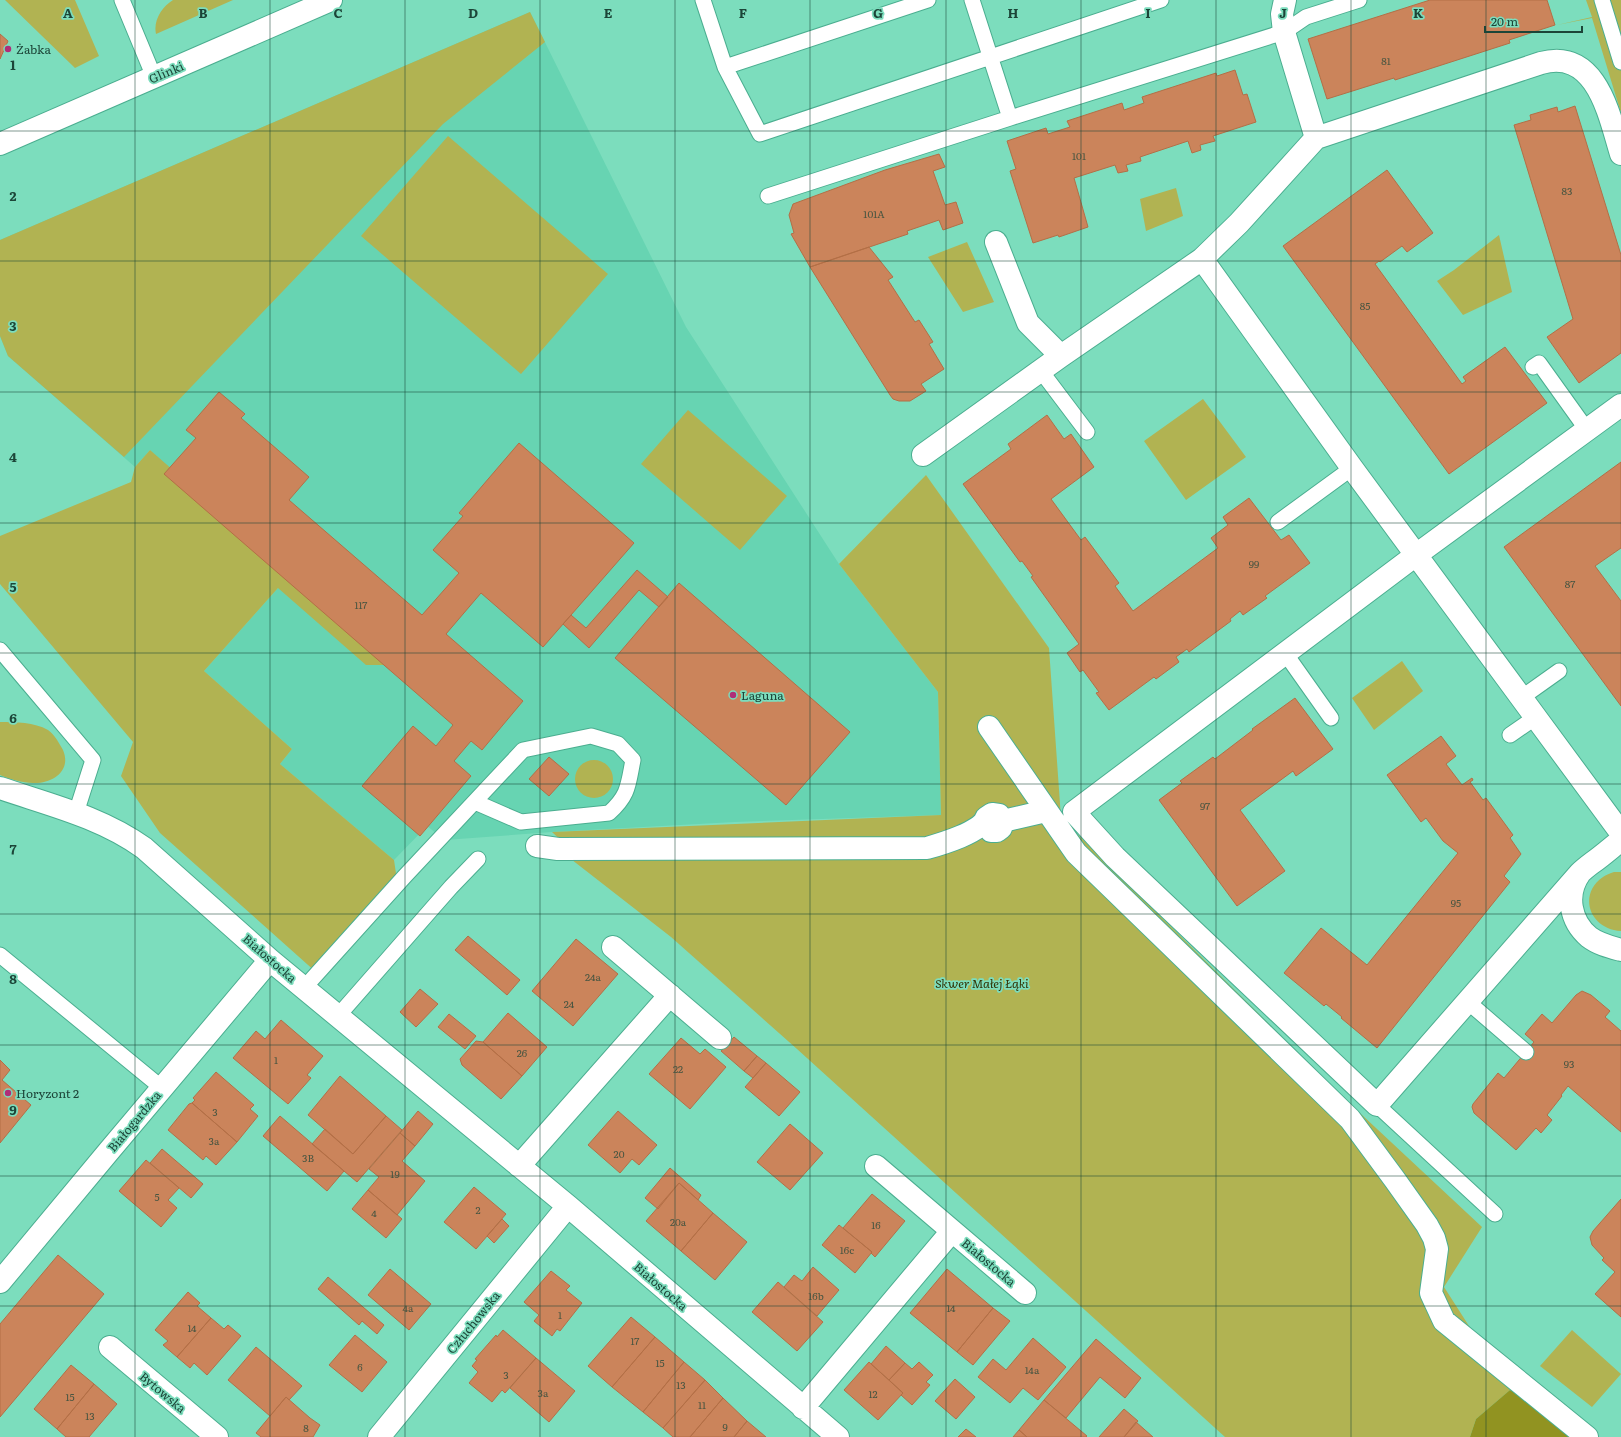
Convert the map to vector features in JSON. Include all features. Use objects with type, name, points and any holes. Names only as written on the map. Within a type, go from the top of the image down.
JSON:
[{"type":"street","name":"Glinki","points":[[0,144],[331,0]]},
{"type":"street","points":[[1285,0],[1282,14],[1284,32],[1316,138]]},
{"type":"street","points":[[923,455],[1060,356],[1202,259],[1239,223],[1316,138],[1541,63],[1558,61],[1576,66],[1596,84],[1605,102],[1621,154]]},
{"type":"street","points":[[996,242],[1028,323],[1060,356]]},
{"type":"street","points":[[1202,259],[1352,468],[1621,833]]},
{"type":"street","points":[[1621,405],[1416,555],[1074,812],[1115,857],[1378,1105],[1580,873],[1621,840]]},
{"type":"street","points":[[989,727],[1076,853],[1350,1119],[1400,1187],[1434,1238],[1437,1249],[1431,1293],[1444,1321],[1587,1437]]},
{"type":"street","name":"Białostocka","points":[[0,788],[103,823],[127,836],[144,848],[270,960],[568,1206],[803,1408],[830,1435]]},
{"type":"street","points":[[537,846],[558,849],[927,848],[994,822],[1046,811]]},
{"type":"street","points":[[1580,873],[1570,902],[1573,915],[1581,929],[1590,938],[1617,952]]},
{"type":"street","points":[[613,947],[720,1038]]},
{"type":"street","name":"Białogardzka","points":[[0,1282],[270,960]]},
{"type":"street","points":[[518,1166],[670,995]]},
{"type":"street","name":"Białostocka","points":[[876,1166],[1025,1293]]},
{"type":"street","name":"Człuchowska","points":[[379,1437],[568,1206]]},
{"type":"street","name":"Białostocka","points":[[803,1408],[952,1231]]},
{"type":"street","name":"Bytowska","points":[[110,1347],[217,1437]]},
{"type":"lane","points":[[703,0],[725,67],[760,134],[1161,0]]},
{"type":"lane","points":[[725,67],[928,0]]},
{"type":"lane","points":[[972,0],[1010,118]]},
{"type":"lane","points":[[768,196],[1284,32],[1306,17],[1359,0]]},
{"type":"lane","points":[[1602,0],[1621,62]]},
{"type":"lane","points":[[124,1],[154,77]]},
{"type":"lane","points":[[1538,363],[1587,430]]},
{"type":"lane","points":[[1041,371],[1086,432]]},
{"type":"lane","points":[[1278,522],[1352,468]]},
{"type":"lane","points":[[0,650],[93,760],[76,813]]},
{"type":"lane","points":[[1286,653],[1331,718]]},
{"type":"lane","points":[[1521,698],[1558,671]]},
{"type":"lane","points":[[1510,736],[1536,717]]},
{"type":"lane","points":[[304,988],[404,877],[523,750],[591,736],[618,744],[633,760],[628,789],[620,803],[609,812],[521,822],[475,802]]},
{"type":"lane","points":[[338,1016],[451,887],[478,859]]},
{"type":"lane","points":[[1549,909],[1562,909],[1573,915]]},
{"type":"lane","points":[[0,955],[162,1088]]},
{"type":"lane","points":[[1468,1002],[1526,1052]]},
{"type":"lane","points":[[1378,1105],[1496,1214]]},
{"type":"shaded area","points":[[530,12],[686,327],[839,564],[938,692],[941,815],[735,822],[552,832],[445,840],[427,826],[394,860],[280,764],[292,749],[204,671],[278,588],[150,450],[135,467],[8,356],[0,336],[0,240]]},
{"type":"shaded area","points":[[1510,1390],[1588,1437],[1470,1437],[1476,1419]]},
{"type":"green space","points":[[5,0],[75,0],[99,56],[75,68]]},
{"type":"green space","points":[[173,0],[233,0],[156,34],[155,29],[159,14],[165,6]]},
{"type":"green space","points":[[1586,0],[1621,0],[1621,113],[1592,18],[1557,25],[1592,17]]},
{"type":"green space","points":[[530,12],[545,42],[443,124],[124,457],[8,356],[0,336],[0,240]]},
{"type":"green space","points":[[448,136],[608,274],[521,374],[361,236]]},
{"type":"green space","points":[[1176,188],[1183,216],[1146,231],[1140,199]]},
{"type":"green space","points":[[1499,235],[1512,292],[1463,315],[1437,281],[1454,270]]},
{"type":"green space","points":[[967,242],[994,302],[963,312],[928,257]]},
{"type":"green space","points":[[1203,399],[1246,457],[1186,500],[1144,441]]},
{"type":"green space","points":[[688,410],[787,496],[740,550],[641,464]]},
{"type":"green space","points":[[150,450],[291,573],[384,665],[366,665],[278,588],[204,671],[292,749],[280,764],[394,860],[398,887],[317,973],[160,833],[121,776],[133,742],[0,584],[0,536],[131,482],[135,467]]},
{"type":"green space","name":"Skwer Małej Łąki","points":[[926,475],[1049,648],[1061,818],[1346,1100],[1482,1227],[1444,1287],[1510,1390],[1476,1419],[1470,1437],[1225,1437],[797,1049],[671,937],[558,849],[569,848],[552,832],[941,815],[938,692],[839,564]]},
{"type":"green space","points":[[1402,661],[1423,691],[1374,730],[1352,698]]},
{"type":"green space","points":[[0,722],[19,722],[37,725],[48,730],[55,737],[63,750],[65,757],[65,764],[58,775],[47,781],[33,783],[0,775]]},
{"type":"green space","points":[[590,760],[598,760],[608,765],[612,772],[612,786],[608,793],[598,798],[590,798],[580,793],[578,790],[575,783],[575,775],[580,765],[583,763]]},
{"type":"green space","points":[[1614,872],[1621,872],[1621,931],[1610,929],[1601,924],[1595,918],[1589,901],[1590,893],[1595,884],[1603,877]]},
{"type":"green space","points":[[1572,1330],[1621,1374],[1592,1407],[1540,1366]]},
{"type":"building","points":[[1430,0],[1547,0],[1555,25],[1509,40],[1510,43],[1395,80],[1394,78],[1327,99],[1308,39]]},
{"type":"building","points":[[0,34],[8,41],[0,59]]},
{"type":"building","points":[[1235,70],[1243,95],[1247,94],[1256,122],[1213,136],[1215,141],[1200,145],[1201,150],[1192,153],[1188,141],[1140,157],[1141,161],[1126,165],[1128,171],[1118,173],[1115,165],[1074,178],[1088,227],[1059,237],[1058,235],[1033,243],[1010,171],[1016,169],[1007,141],[1046,128],[1048,134],[1070,127],[1067,121],[1122,103],[1124,110],[1144,103],[1142,97],[1216,73],[1217,76]]},
{"type":"building","points":[[1575,106],[1621,255],[1621,353],[1579,383],[1547,337],[1573,319],[1514,125],[1531,120],[1530,115],[1557,107],[1558,112]]},
{"type":"building","points":[[939,154],[945,167],[933,171],[945,205],[956,202],[963,223],[943,230],[939,220],[907,231],[908,234],[810,267],[791,234],[794,233],[789,215],[793,204],[885,170]]},
{"type":"building","points":[[1387,170],[1433,233],[1407,252],[1402,246],[1375,264],[1462,384],[1466,381],[1463,377],[1505,347],[1547,403],[1449,474],[1283,246]]},
{"type":"building","points":[[869,247],[893,277],[888,280],[915,322],[919,320],[933,342],[929,344],[944,369],[921,384],[926,391],[910,401],[899,401],[893,399],[890,395],[810,267]]},
{"type":"building","points":[[219,392],[245,414],[241,418],[309,477],[289,500],[422,615],[459,573],[433,550],[463,516],[459,513],[519,443],[634,543],[543,647],[481,593],[446,634],[523,701],[482,750],[471,741],[454,761],[471,776],[420,836],[362,786],[413,726],[436,746],[453,725],[164,474],[196,438],[186,430]]},
{"type":"building","points":[[1047,415],[1064,439],[1071,434],[1094,467],[1051,499],[1081,540],[1085,537],[1119,583],[1115,586],[1133,611],[1218,548],[1211,538],[1228,525],[1223,517],[1249,498],[1281,540],[1289,535],[1310,563],[1265,596],[1267,598],[1243,615],[1240,611],[1230,619],[1231,621],[1189,652],[1187,649],[1176,657],[1179,662],[1156,679],[1154,677],[1109,710],[1096,693],[1099,692],[1083,670],[1080,672],[1067,653],[1079,644],[1031,577],[1033,576],[1022,561],[1020,562],[963,484],[1011,449],[1008,444]]},
{"type":"building","points":[[1621,462],[1621,548],[1595,566],[1621,601],[1621,706],[1504,547]]},
{"type":"building","points":[[637,570],[668,597],[659,607],[639,590],[589,648],[563,624],[571,615],[586,628]]},
{"type":"building","name":"Laguna","points":[[679,583],[850,732],[786,805],[615,658]]},
{"type":"building","points":[[1295,698],[1333,749],[1296,776],[1293,771],[1240,810],[1285,871],[1237,906],[1159,800],[1182,783],[1180,781],[1213,757],[1215,759],[1253,730],[1252,729]]},
{"type":"building","points":[[1441,736],[1456,756],[1446,764],[1462,785],[1472,778],[1473,780],[1470,782],[1483,800],[1486,798],[1513,835],[1510,838],[1521,854],[1504,876],[1510,882],[1377,1048],[1326,1004],[1324,1006],[1284,973],[1321,928],[1367,965],[1458,853],[1443,841],[1426,818],[1421,822],[1387,775]]},
{"type":"building","points":[[549,757],[569,774],[549,796],[529,779]]},
{"type":"building","points":[[468,936],[520,980],[507,995],[455,950]]},
{"type":"building","points":[[576,939],[618,974],[573,1026],[532,991]]},
{"type":"building","points":[[420,989],[438,1004],[416,1027],[400,1012]]},
{"type":"building","points":[[1582,991],[1591,995],[1610,1011],[1605,1017],[1621,1031],[1621,1132],[1568,1086],[1547,1115],[1552,1120],[1541,1133],[1536,1128],[1516,1150],[1474,1113],[1472,1107],[1473,1104],[1498,1073],[1504,1078],[1534,1042],[1525,1034],[1542,1014],[1552,1023],[1576,995]]},
{"type":"building","points":[[508,1013],[547,1047],[522,1076],[483,1042]]},
{"type":"building","points":[[449,1014],[476,1036],[465,1049],[438,1027]]},
{"type":"building","points":[[281,1020],[323,1056],[307,1075],[311,1078],[288,1104],[233,1058],[256,1031],[265,1039]]},
{"type":"building","points":[[734,1037],[757,1056],[744,1071],[721,1051]]},
{"type":"building","points":[[681,1038],[700,1054],[705,1049],[726,1067],[690,1109],[649,1074]]},
{"type":"building","points":[[476,1041],[483,1042],[522,1076],[501,1099],[462,1065],[460,1059]]},
{"type":"building","points":[[757,1056],[766,1063],[753,1078],[744,1071]]},
{"type":"building","name":"Horyzont 2","points":[[0,1060],[10,1070],[2,1080],[31,1105],[0,1143]]},
{"type":"building","points":[[766,1063],[800,1092],[779,1116],[745,1087]]},
{"type":"building","points":[[216,1072],[254,1105],[250,1109],[258,1116],[237,1142],[192,1103],[195,1100],[193,1098]]},
{"type":"building","points":[[340,1076],[386,1116],[353,1154],[308,1115]]},
{"type":"building","points":[[192,1103],[237,1142],[216,1165],[206,1156],[203,1160],[168,1130],[189,1104]]},
{"type":"building","points":[[418,1111],[433,1124],[415,1146],[400,1133]]},
{"type":"building","points":[[618,1111],[657,1145],[639,1165],[632,1159],[620,1173],[588,1145]]},
{"type":"building","points":[[280,1116],[344,1171],[327,1191],[263,1136]]},
{"type":"building","points":[[386,1116],[402,1130],[357,1182],[312,1144],[325,1129],[353,1154]]},
{"type":"building","points":[[790,1124],[823,1153],[790,1190],[757,1162]]},
{"type":"building","points":[[400,1133],[415,1146],[402,1161],[425,1181],[397,1215],[368,1190],[379,1177],[369,1169]]},
{"type":"building","points":[[162,1149],[203,1184],[191,1198],[150,1163]]},
{"type":"building","points":[[146,1160],[179,1188],[168,1200],[177,1208],[161,1227],[119,1191]]},
{"type":"building","points":[[670,1168],[701,1195],[698,1200],[679,1183],[658,1209],[645,1198]]},
{"type":"building","points":[[679,1183],[713,1213],[681,1251],[646,1221]]},
{"type":"building","points":[[474,1187],[506,1214],[476,1249],[444,1222]]},
{"type":"building","points":[[368,1190],[402,1219],[386,1238],[352,1209]]},
{"type":"building","points":[[872,1194],[905,1221],[875,1257],[871,1253],[872,1252],[843,1228]]},
{"type":"building","points":[[1621,1199],[1621,1317],[1595,1294],[1615,1272],[1602,1260],[1604,1258],[1592,1245],[1590,1237],[1593,1231]]},
{"type":"building","points":[[713,1213],[747,1242],[715,1280],[681,1251]]},
{"type":"building","points":[[502,1219],[509,1226],[494,1243],[487,1236]]},
{"type":"building","points":[[839,1225],[872,1252],[855,1273],[822,1245]]},
{"type":"building","points":[[58,1255],[104,1294],[0,1417],[0,1324]]},
{"type":"building","points":[[813,1267],[839,1290],[817,1316],[784,1287],[794,1275],[802,1281]]},
{"type":"building","points":[[390,1269],[431,1304],[409,1330],[368,1295]]},
{"type":"building","points":[[947,1269],[993,1308],[957,1352],[910,1313]]},
{"type":"building","points":[[551,1271],[570,1286],[566,1290],[582,1303],[560,1331],[557,1329],[552,1336],[534,1321],[539,1315],[524,1302]]},
{"type":"building","points":[[328,1277],[384,1325],[377,1334],[362,1321],[359,1325],[318,1289]]},
{"type":"building","points":[[778,1282],[823,1322],[797,1351],[752,1312]]},
{"type":"building","points":[[188,1292],[200,1303],[197,1306],[211,1318],[177,1357],[163,1345],[168,1341],[155,1330]]},
{"type":"building","points":[[993,1308],[1010,1321],[973,1365],[957,1352]]},
{"type":"building","points":[[631,1317],[655,1337],[612,1387],[588,1366]]},
{"type":"building","points":[[211,1318],[224,1329],[228,1325],[241,1336],[207,1375],[194,1363],[190,1368],[177,1357]]},
{"type":"building","points":[[503,1330],[536,1358],[505,1393],[502,1390],[492,1402],[469,1383],[478,1372],[472,1366],[477,1360],[475,1359],[496,1335],[497,1337]]},
{"type":"building","points":[[355,1335],[387,1362],[362,1392],[329,1365]]},
{"type":"building","points":[[655,1337],[684,1362],[643,1412],[612,1387]]},
{"type":"building","points":[[1033,1338],[1066,1367],[1038,1400],[1023,1388],[1010,1403],[978,1377],[993,1359],[1006,1370]]},
{"type":"building","points":[[1096,1339],[1141,1378],[1125,1398],[1100,1377],[1066,1418],[1044,1400]]},
{"type":"building","points":[[886,1346],[905,1363],[889,1380],[871,1364]]},
{"type":"building","points":[[256,1347],[302,1386],[289,1400],[286,1397],[270,1416],[228,1380]]},
{"type":"building","points":[[536,1358],[575,1391],[549,1422],[510,1388]]},
{"type":"building","points":[[684,1362],[705,1380],[663,1428],[643,1412]]},
{"type":"building","points":[[869,1362],[903,1393],[878,1420],[844,1390]]},
{"type":"building","points":[[919,1362],[933,1375],[926,1382],[930,1385],[912,1405],[901,1395],[903,1393],[889,1380],[905,1363],[912,1369]]},
{"type":"building","points":[[71,1365],[94,1384],[57,1429],[34,1409]]},
{"type":"building","points":[[955,1379],[975,1397],[956,1419],[935,1401]]},
{"type":"building","points":[[705,1380],[723,1398],[690,1437],[673,1437],[663,1428]]},
{"type":"building","points":[[94,1384],[117,1404],[89,1437],[66,1437],[57,1429]]},
{"type":"building","points":[[286,1397],[320,1425],[313,1437],[261,1437],[256,1433]]},
{"type":"building","points":[[723,1398],[747,1421],[734,1437],[690,1437]]},
{"type":"building","points":[[1044,1400],[1087,1436],[1027,1437],[1019,1430]]},
{"type":"building","points":[[1124,1409],[1138,1421],[1124,1437],[1099,1437]]},
{"type":"building","points":[[747,1421],[766,1437],[734,1437]]},
{"type":"building","points":[[1136,1422],[1153,1437],[1124,1437]]},
{"type":"building","points":[[966,1429],[976,1437],[958,1437]]},
{"type":"building","points":[[1019,1430],[1027,1437],[1013,1437]]},
{"type":"place","name":"Żabka","points":[[8,49]]},
{"type":"place","name":"Laguna","points":[[733,695]]},
{"type":"place","name":"Horyzont 2","points":[[8,1093]]}]
